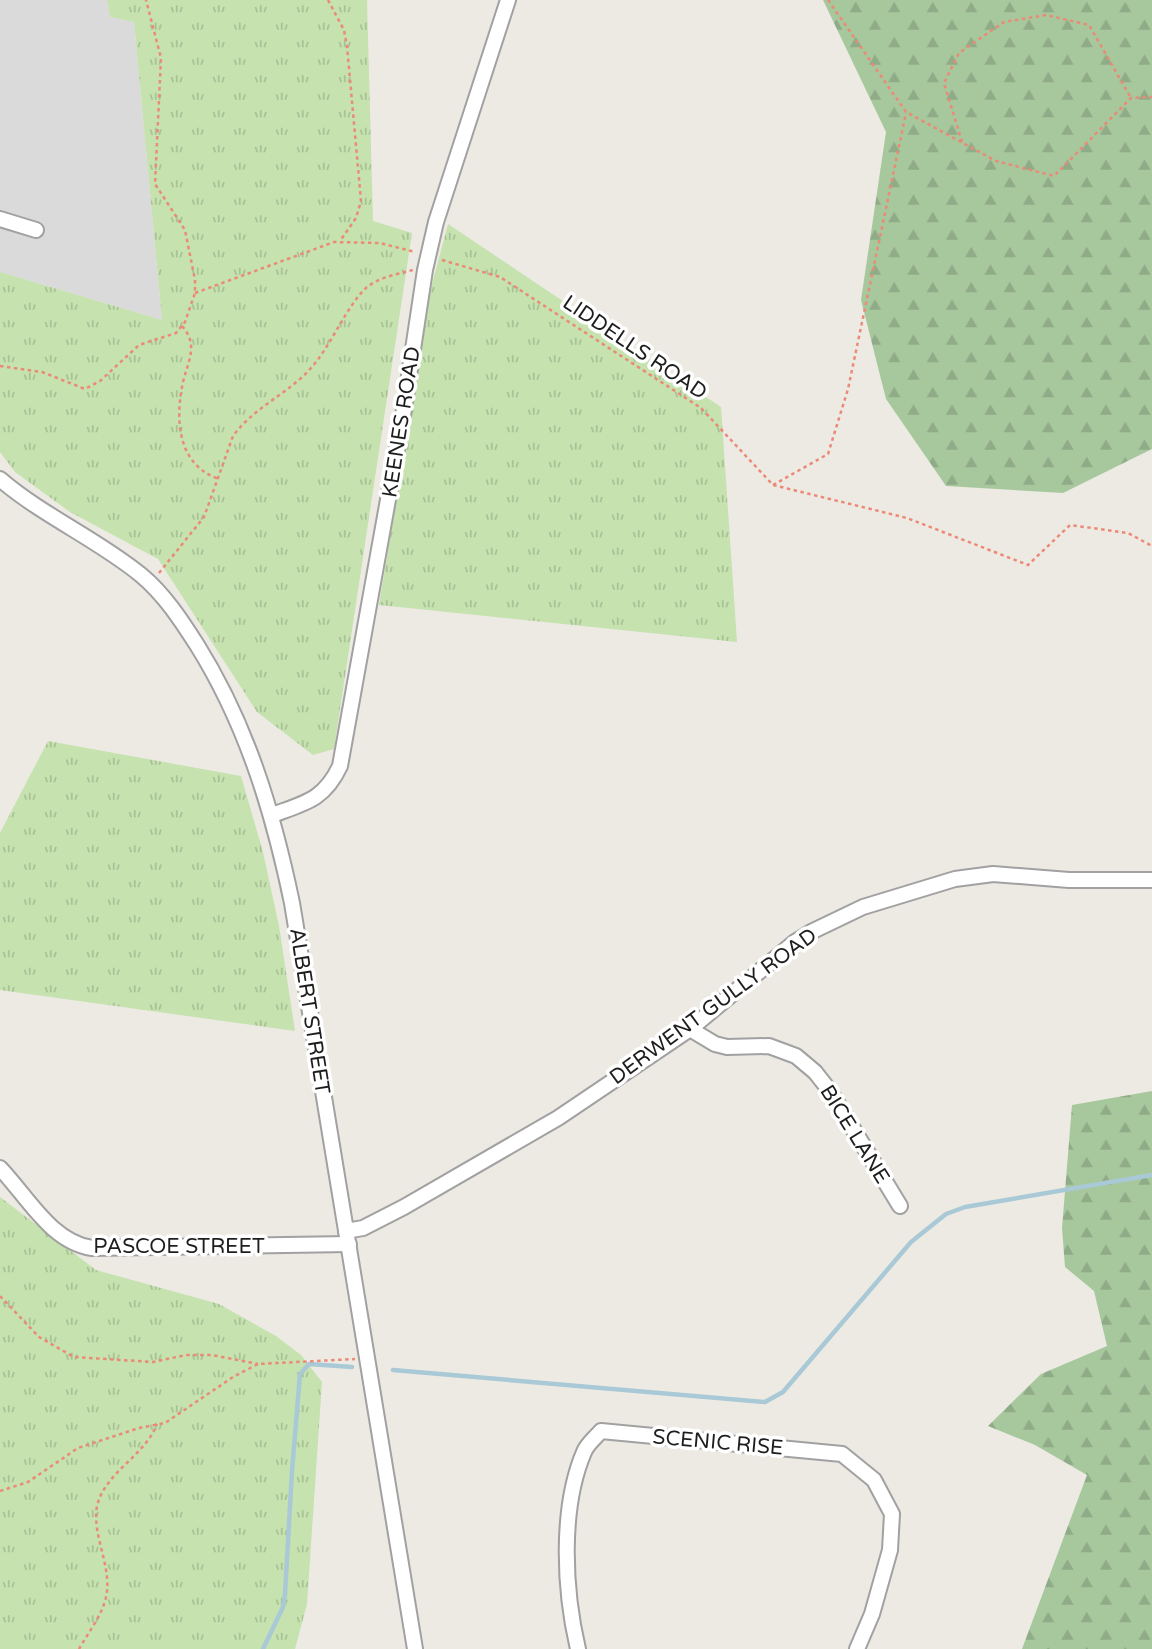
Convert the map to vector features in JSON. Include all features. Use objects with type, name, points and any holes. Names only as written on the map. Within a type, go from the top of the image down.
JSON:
[{"type":"street","name":"KEENES ROAD","points":[[272,815],[318,797],[329,786],[340,766],[402,422],[427,261],[436,222],[508,0]]},
{"type":"street","points":[[0,219],[36,230]]},
{"type":"street","name":"ALBERT STREET","points":[[0,479],[122,561],[150,584],[189,632],[220,685],[254,758],[272,815],[292,903],[415,1649]]},
{"type":"street","name":"DERWENT GULLY ROAD","points":[[348,1238],[363,1227],[404,1207],[558,1118],[690,1029],[794,942],[863,907],[955,879],[993,874],[1069,880],[1152,880]]},
{"type":"street","name":"BICE LANE","points":[[690,1029],[715,1044],[727,1047],[769,1046],[796,1056],[815,1072],[830,1091],[900,1206]]},
{"type":"street","name":"PASCOE STREET","points":[[0,1168],[57,1232],[79,1246],[92,1248],[348,1238]]},
{"type":"street","name":"SCENIC RISE","points":[[578,1649],[573,1629],[568,1572],[569,1500],[585,1449],[601,1431],[842,1454],[874,1480],[892,1514],[890,1550],[872,1614],[857,1649]]},
{"type":"path","points":[[0,366],[43,372],[85,389],[100,381],[139,345],[176,333],[182,326],[195,293],[195,280],[185,230],[155,184],[161,58],[146,0]]},
{"type":"path","points":[[195,293],[340,241],[356,218],[361,201],[345,38],[338,16],[328,0]]},
{"type":"path","points":[[828,0],[906,112],[996,161],[1054,176],[1131,98],[1152,97]]},
{"type":"path","points":[[962,142],[944,83],[959,53],[1004,22],[1046,15],[1089,25],[1131,98]]},
{"type":"path","points":[[773,485],[828,454],[848,389],[906,112]]},
{"type":"path","name":"LIDDELLS ROAD","points":[[340,241],[380,243],[427,261],[500,277],[701,408],[773,485]]},
{"type":"path","points":[[150,584],[204,517],[233,436],[241,426],[259,409],[301,379],[314,365],[369,286],[427,261]]},
{"type":"path","points":[[182,326],[191,339],[192,355],[183,383],[180,428],[191,460],[199,470],[219,479]]},
{"type":"path","points":[[773,485],[907,518],[1028,565],[1070,525],[1128,533],[1152,546]]},
{"type":"path","points":[[0,1297],[39,1337],[74,1357],[153,1362],[186,1355],[212,1355],[258,1364],[367,1359]]},
{"type":"path","points":[[0,1491],[27,1482],[78,1448],[165,1423],[233,1377],[258,1364]]},
{"type":"path","points":[[79,1649],[104,1604],[107,1591],[96,1519],[97,1505],[103,1492],[147,1443],[157,1424]]},
{"type":"shaded area","points":[[0,0],[107,0],[110,17],[134,22],[162,320],[0,272]]},
{"type":"green space","points":[[107,0],[367,0],[373,221],[412,233],[334,749],[313,755],[257,712],[158,559],[70,512],[15,472],[0,452],[0,272],[162,320],[134,22],[110,17]]},
{"type":"green space","points":[[823,0],[1152,0],[1152,449],[1063,493],[946,486],[886,399],[861,300],[886,132]]},
{"type":"green space","points":[[448,224],[721,407],[737,642],[379,605],[431,288]]},
{"type":"green space","points":[[48,741],[241,776],[263,852],[279,926],[295,1031],[0,990],[0,833]]},
{"type":"green space","points":[[1152,1091],[1152,1649],[1022,1649],[1087,1475],[1035,1445],[988,1426],[1041,1374],[1107,1346],[1094,1291],[1065,1267],[1062,1228],[1072,1105]]},
{"type":"green space","points":[[0,1197],[96,1270],[219,1304],[276,1336],[301,1355],[322,1382],[307,1604],[295,1649],[0,1649]]},
{"type":"waterway","points":[[393,1370],[765,1402],[783,1392],[911,1242],[946,1214],[965,1207],[1152,1175]]},
{"type":"waterway","points":[[263,1649],[283,1607],[285,1594],[300,1374],[309,1364],[352,1367]]}]
